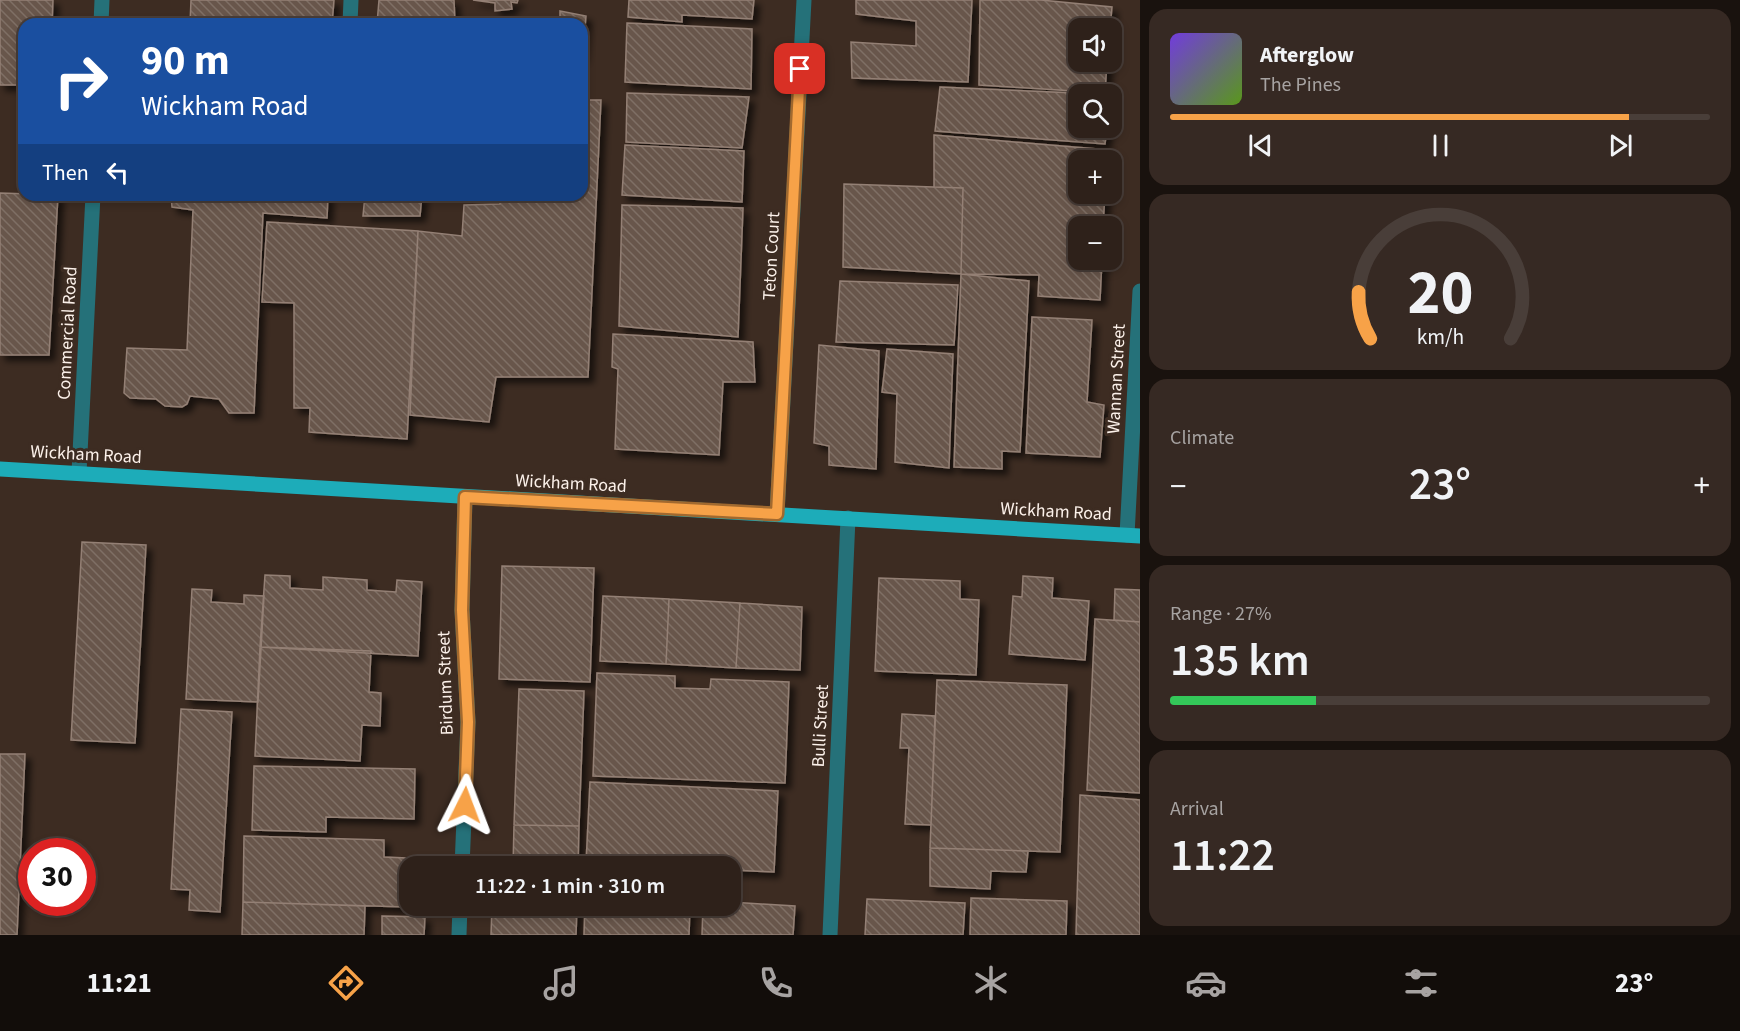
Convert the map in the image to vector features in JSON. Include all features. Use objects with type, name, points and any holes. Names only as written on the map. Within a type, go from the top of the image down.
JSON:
[{"type":"main road","name":"Wickham Road","points":[[0,469],[1134,535]]},
{"type":"street","points":[[101,18],[102,0]]},
{"type":"street","points":[[350,18],[351,0]]},
{"type":"street","name":"Teton Court","points":[[777,514],[804,0]]},
{"type":"street","name":"Commercial Road","points":[[79,473],[93,201]]},
{"type":"street","name":"Wannan Street","points":[[1134,535],[1130,470],[1140,291]]},
{"type":"street","points":[[1130,470],[1140,482]]},
{"type":"street","name":"Birdum Street","points":[[462,856],[468,722],[462,610],[465,497]]},
{"type":"street","name":"Bulli Street","points":[[830,935],[848,518]]},
{"type":"street","points":[[459,935],[460,916]]},
{"type":"building","points":[[0,0],[53,0],[52,18],[18,18],[18,85],[0,85]]},
{"type":"building","points":[[191,0],[334,0],[332,18],[190,18]]},
{"type":"building","points":[[379,0],[454,0],[455,18],[378,18]]},
{"type":"building","points":[[473,0],[518,0],[517,3],[511,2],[512,9],[495,11],[495,3]]},
{"type":"building","points":[[629,0],[754,0],[752,19],[682,15],[682,22],[628,17]]},
{"type":"building","points":[[856,0],[972,0],[968,82],[852,78],[851,42],[916,46],[916,21],[856,14]]},
{"type":"building","points":[[980,0],[1041,0],[1112,7],[1111,18],[1068,18],[1068,72],[1106,72],[1106,84],[1068,84],[1068,91],[979,85]]},
{"type":"building","points":[[560,11],[586,16],[586,18],[560,18]]},
{"type":"building","points":[[627,23],[752,29],[751,89],[625,82]]},
{"type":"building","points":[[940,87],[1068,93],[1068,138],[1106,138],[1105,144],[935,131]]},
{"type":"building","points":[[627,93],[749,97],[742,148],[626,142]]},
{"type":"building","points":[[588,100],[601,100],[588,377],[496,377],[489,422],[410,415],[418,231],[462,236],[464,205],[500,204],[500,201],[588,201]]},
{"type":"building","points":[[934,135],[1109,150],[1068,150],[1068,204],[1104,204],[1104,216],[1068,216],[1068,270],[1102,270],[1100,300],[1038,296],[1039,275],[961,274],[963,188],[934,187]]},
{"type":"building","points":[[625,145],[744,151],[742,202],[622,195]]},
{"type":"building","points":[[844,184],[963,188],[961,274],[843,267]]},
{"type":"building","points":[[0,193],[18,194],[18,201],[58,201],[49,355],[0,355]]},
{"type":"building","points":[[172,201],[328,201],[327,218],[263,213],[254,413],[229,413],[219,399],[190,396],[187,404],[182,407],[165,406],[156,399],[130,398],[124,393],[127,348],[187,350],[193,210],[172,207]]},
{"type":"building","points":[[364,201],[421,201],[420,216],[363,216]]},
{"type":"building","points":[[622,205],[743,208],[738,337],[619,326]]},
{"type":"building","points":[[267,222],[418,231],[407,439],[309,432],[310,408],[294,408],[294,303],[262,302]]},
{"type":"building","points":[[961,274],[1029,281],[1020,452],[1002,451],[1002,469],[954,467]]},
{"type":"building","points":[[840,281],[958,285],[954,345],[836,342]]},
{"type":"building","points":[[1032,317],[1092,320],[1087,402],[1104,405],[1100,457],[1026,453]]},
{"type":"building","points":[[613,334],[753,342],[755,382],[723,382],[719,455],[615,449],[618,369],[612,367]]},
{"type":"building","points":[[819,345],[879,351],[876,469],[829,465],[829,446],[814,443]]},
{"type":"building","points":[[887,349],[953,354],[949,468],[895,462],[897,394],[882,392]]},
{"type":"building","points":[[82,542],[146,545],[135,743],[71,740]]},
{"type":"building","points":[[502,566],[594,568],[590,682],[499,679]]},
{"type":"building","points":[[265,575],[290,576],[290,588],[323,590],[323,577],[367,580],[367,590],[396,592],[397,580],[422,582],[418,656],[260,647]]},
{"type":"building","points":[[1023,576],[1053,578],[1052,598],[1089,601],[1085,660],[1009,654],[1013,596],[1022,597]]},
{"type":"building","points":[[879,578],[960,581],[960,599],[979,600],[976,675],[875,671]]},
{"type":"building","points":[[192,589],[212,590],[211,602],[244,604],[244,595],[264,596],[258,702],[186,699]]},
{"type":"building","points":[[1115,589],[1140,590],[1140,622],[1114,620]]},
{"type":"building","points":[[603,596],[669,599],[666,664],[600,661]]},
{"type":"building","points":[[669,599],[740,603],[736,668],[666,664]]},
{"type":"building","points":[[740,603],[802,607],[800,670],[736,668]]},
{"type":"building","points":[[1095,619],[1140,622],[1140,793],[1087,790]]},
{"type":"building","points":[[260,647],[371,651],[369,692],[381,693],[380,726],[362,725],[360,761],[255,756]]},
{"type":"building","points":[[597,673],[675,676],[675,688],[710,689],[711,679],[789,682],[785,783],[593,776]]},
{"type":"building","points":[[937,680],[1067,685],[1060,852],[930,848]]},
{"type":"building","points":[[519,689],[584,691],[579,826],[514,825]]},
{"type":"building","points":[[181,709],[232,712],[220,912],[189,910],[190,890],[171,889]]},
{"type":"building","points":[[902,714],[935,716],[931,825],[905,824],[909,748],[900,748]]},
{"type":"building","points":[[0,754],[25,754],[21,838],[18,838],[17,935],[0,935]]},
{"type":"building","points":[[254,766],[415,769],[414,819],[326,817],[326,832],[252,830]]},
{"type":"building","points":[[590,782],[778,791],[774,872],[741,870],[741,856],[586,856]]},
{"type":"building","points":[[1080,795],[1140,800],[1140,935],[1076,935]]},
{"type":"building","points":[[514,825],[579,826],[578,856],[513,856]]},
{"type":"building","points":[[244,836],[384,840],[384,857],[399,858],[399,907],[243,902]]},
{"type":"building","points":[[930,848],[1028,851],[1026,872],[991,871],[990,889],[930,886]]},
{"type":"building","points":[[971,898],[1067,901],[1066,935],[970,935]]},
{"type":"building","points":[[867,899],[965,903],[963,935],[865,935]]},
{"type":"building","points":[[243,902],[365,906],[364,935],[242,935]]},
{"type":"building","points":[[741,903],[795,906],[793,935],[702,935],[703,916],[741,916]]},
{"type":"building","points":[[382,916],[425,917],[424,935],[382,935]]},
{"type":"building","points":[[492,916],[577,916],[576,935],[491,935]]},
{"type":"building","points":[[585,916],[690,916],[689,935],[584,935]]},
{"type":"route","points":[[465,805],[468,722],[462,610],[465,497],[777,514],[800,69]]}]
